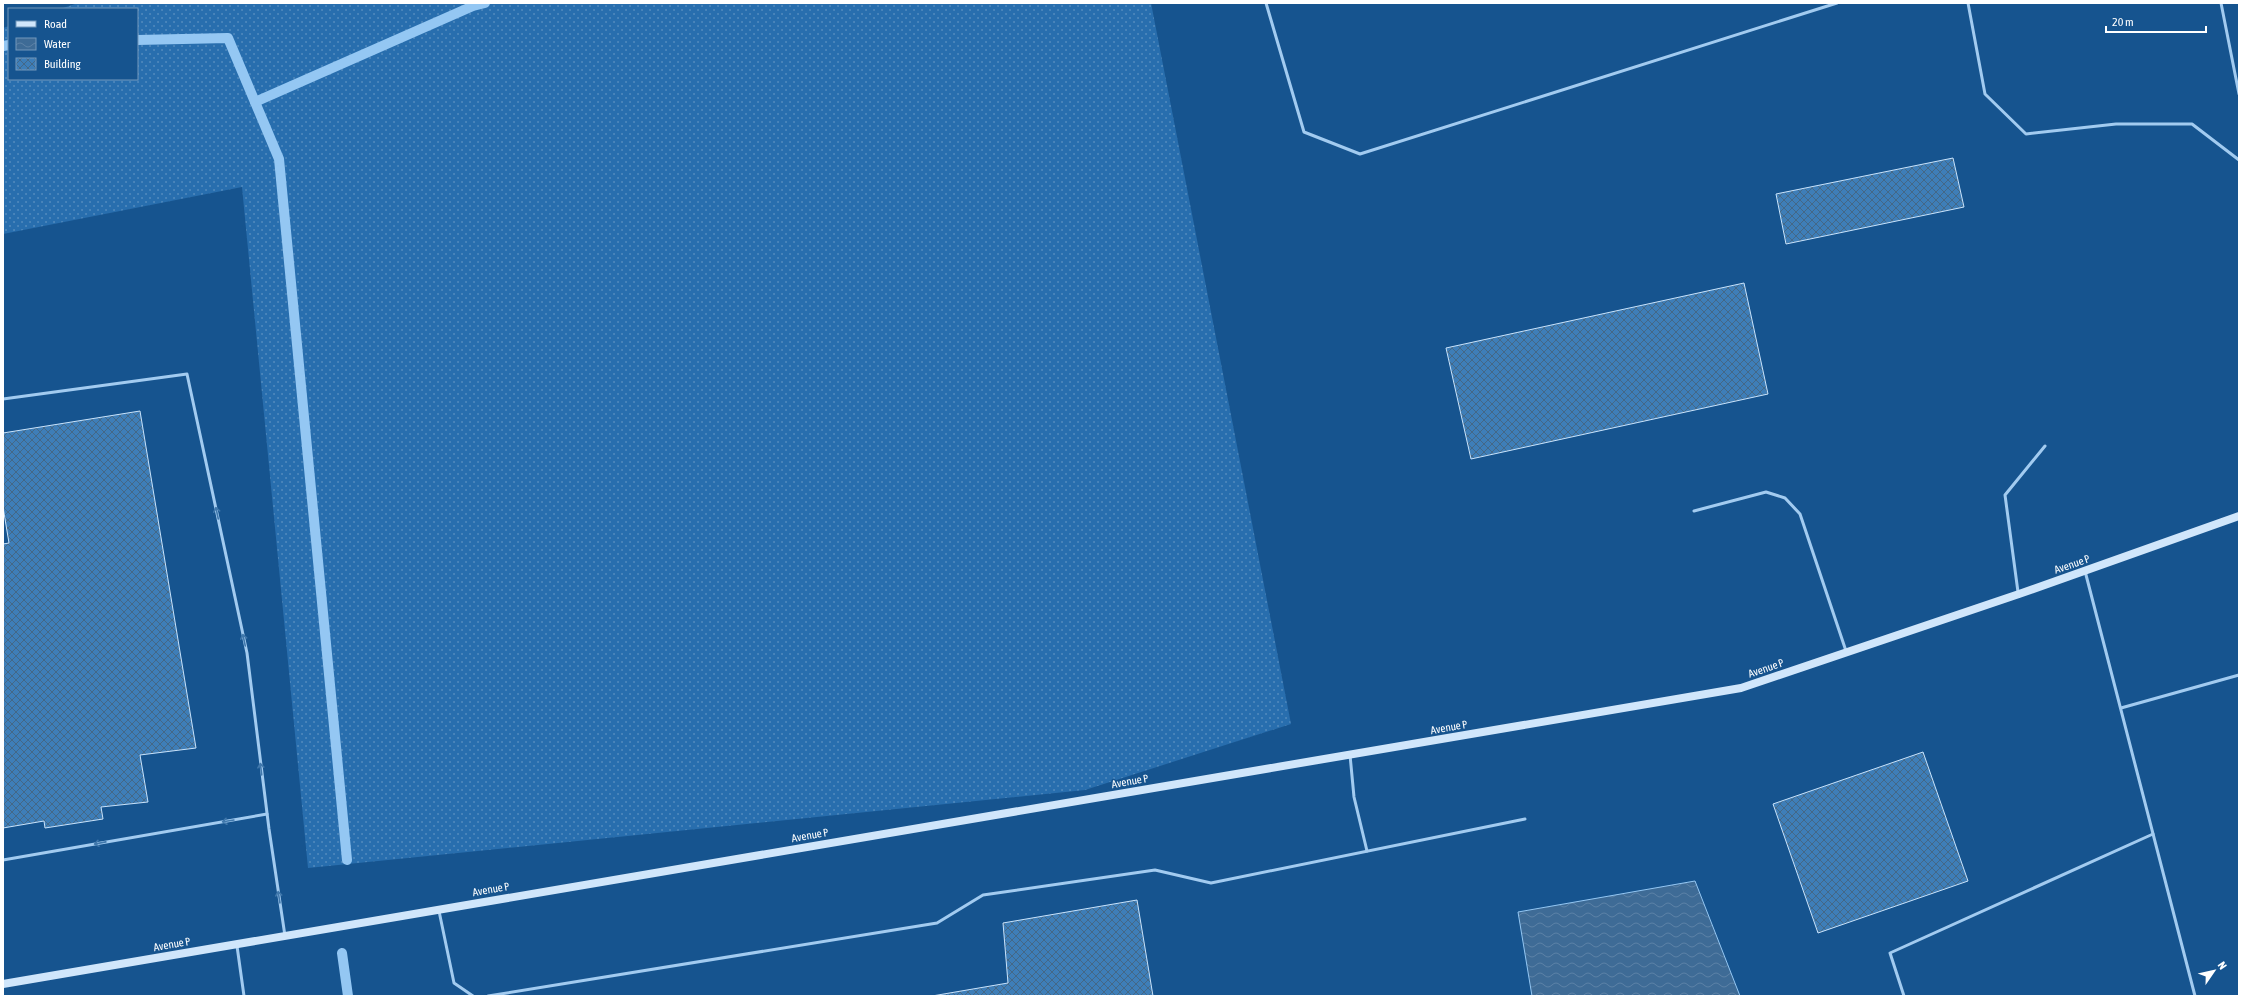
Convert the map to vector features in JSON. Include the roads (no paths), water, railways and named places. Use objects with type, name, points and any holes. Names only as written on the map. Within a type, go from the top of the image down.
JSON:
[{"type":"street","name":"Avenue P","points":[[3,984],[1741,688],[2019,594],[2239,516]]},
{"type":"lane","points":[[1266,3],[1304,132],[1360,154],[1837,3]]},
{"type":"lane","points":[[1968,3],[1985,94],[2026,134],[2116,124],[2192,124],[2239,160]]},
{"type":"lane","points":[[2221,3],[2239,94]]},
{"type":"lane","points":[[3,399],[187,374],[247,653],[267,814],[285,936]]},
{"type":"lane","points":[[2019,594],[2005,494],[2045,446]]},
{"type":"lane","points":[[1694,511],[1766,492],[1786,498],[1800,514],[1846,653]]},
{"type":"lane","points":[[2085,571],[2195,996]]},
{"type":"lane","points":[[2121,708],[2239,675]]},
{"type":"lane","points":[[1350,755],[1354,797],[1367,851]]},
{"type":"lane","points":[[3,860],[267,814]]},
{"type":"lane","points":[[488,996],[937,924],[983,895],[1155,870],[1211,883],[1525,819]]},
{"type":"lane","points":[[1904,996],[1890,953],[2153,834]]},
{"type":"lane","points":[[438,910],[454,983],[473,996]]},
{"type":"lane","points":[[237,944],[244,996]]},
{"type":"water","points":[[1695,881],[1740,996],[1532,996],[1518,912]]},
{"type":"waterway","points":[[255,102],[473,6],[485,3]]},
{"type":"waterway","points":[[138,40],[228,38],[279,159],[347,860]]},
{"type":"waterway","points":[[3,46],[8,45]]},
{"type":"waterway","points":[[342,953],[348,996]]}]
